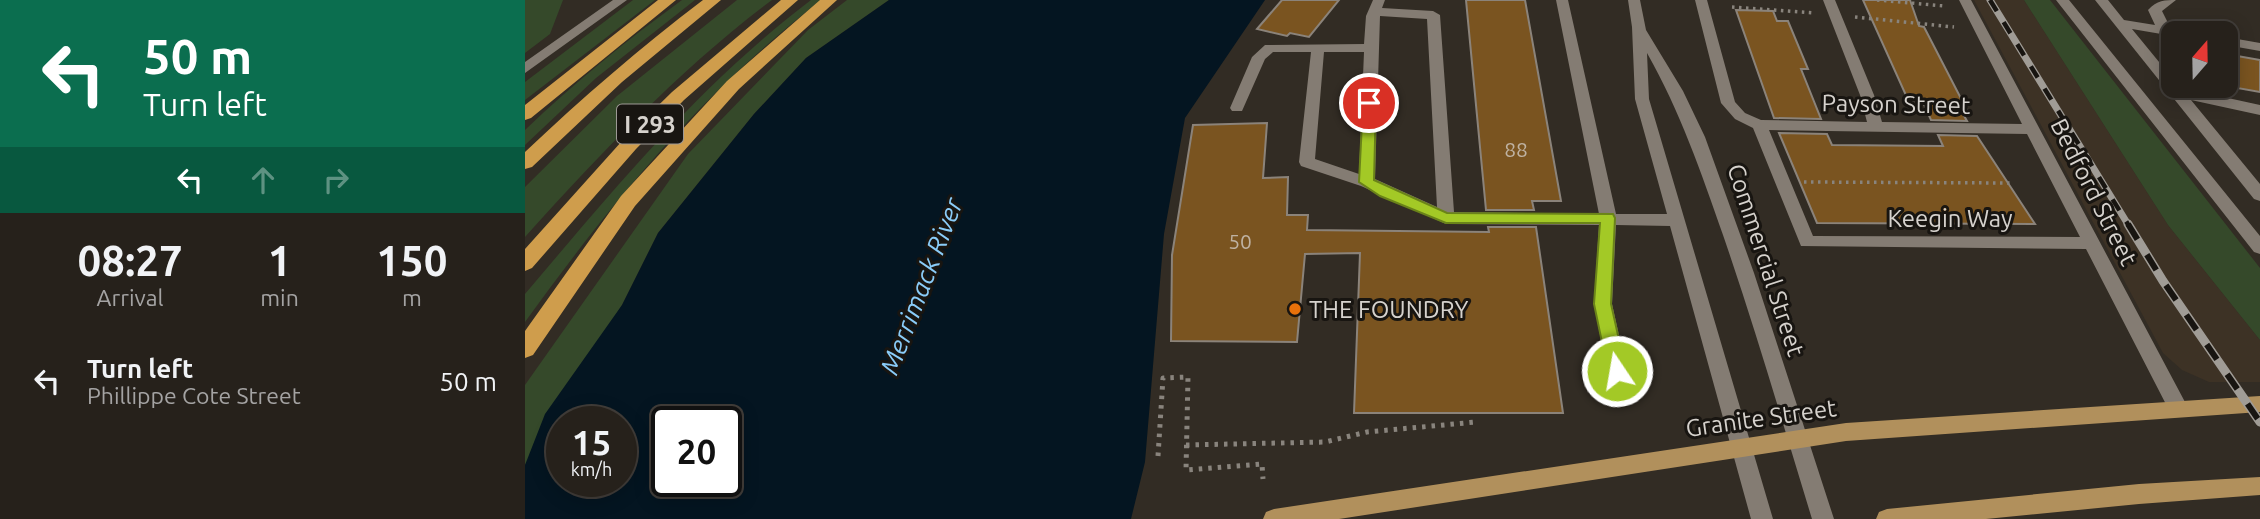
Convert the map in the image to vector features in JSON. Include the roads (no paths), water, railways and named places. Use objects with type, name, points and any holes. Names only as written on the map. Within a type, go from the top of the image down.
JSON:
[{"type":"highway","points":[[525,114],[668,0]]},
{"type":"highway","name":"I 293","points":[[525,163],[587,102],[664,36],[713,0]]},
{"type":"highway","name":"I 293","points":[[525,262],[629,145],[678,96],[790,0]]},
{"type":"highway","points":[[525,349],[628,201],[733,85],[829,0]]},
{"type":"main road","name":"Granite Street","points":[[1274,519],[1846,432],[2260,404]]},
{"type":"main road","points":[[1887,519],[2139,494],[2260,486]]},
{"type":"street","points":[[525,69],[621,0]]},
{"type":"street","points":[[1562,0],[1608,207],[1602,304],[1617,371]]},
{"type":"street","name":"Commercial Street","points":[[1634,0],[1639,27],[1642,99],[1762,519]]},
{"type":"street","points":[[1701,0],[1728,103],[1739,116],[1759,125]]},
{"type":"street","points":[[1829,0],[1867,95],[1875,126]]},
{"type":"street","name":"Bedford Street","points":[[1965,0],[2178,408]]},
{"type":"street","points":[[2061,0],[2260,248]]},
{"type":"street","points":[[2101,0],[2161,73]]},
{"type":"street","points":[[2164,21],[2155,10],[2170,0]]},
{"type":"street","points":[[1367,182],[1371,48],[1377,6],[1433,15],[1446,218]]},
{"type":"street","points":[[2120,23],[2161,30]]},
{"type":"street","name":"Commercial Street","points":[[1639,27],[1677,91],[1697,137],[1745,273],[1823,519]]},
{"type":"street","points":[[2238,43],[2260,47]]},
{"type":"street","points":[[1318,47],[1307,162],[1367,182],[1446,218],[1677,220]]},
{"type":"street","points":[[1237,108],[1259,57],[1270,48],[1371,48]]},
{"type":"street","points":[[2181,98],[2260,195]]},
{"type":"street","points":[[2202,98],[2260,110]]},
{"type":"street","points":[[2243,106],[2260,124]]},
{"type":"street","name":"Payson Street","points":[[1759,125],[2033,129]]},
{"type":"street","name":"Keegin Way","points":[[1759,125],[1807,242],[2093,243]]},
{"type":"water","name":"Merrimack River","points":[[889,0],[1265,0],[1185,118],[1164,234],[1145,462],[1131,519],[525,519],[525,465],[546,413],[546,497],[637,497],[637,406],[551,406],[622,305],[658,233],[754,114],[806,58]]},
{"type":"railway","points":[[1990,0],[2129,226]]},
{"type":"railway","points":[[2128,224],[2163,281],[2260,422]]},
{"type":"place","name":"THE FOUNDRY","points":[[1295,309]]}]
